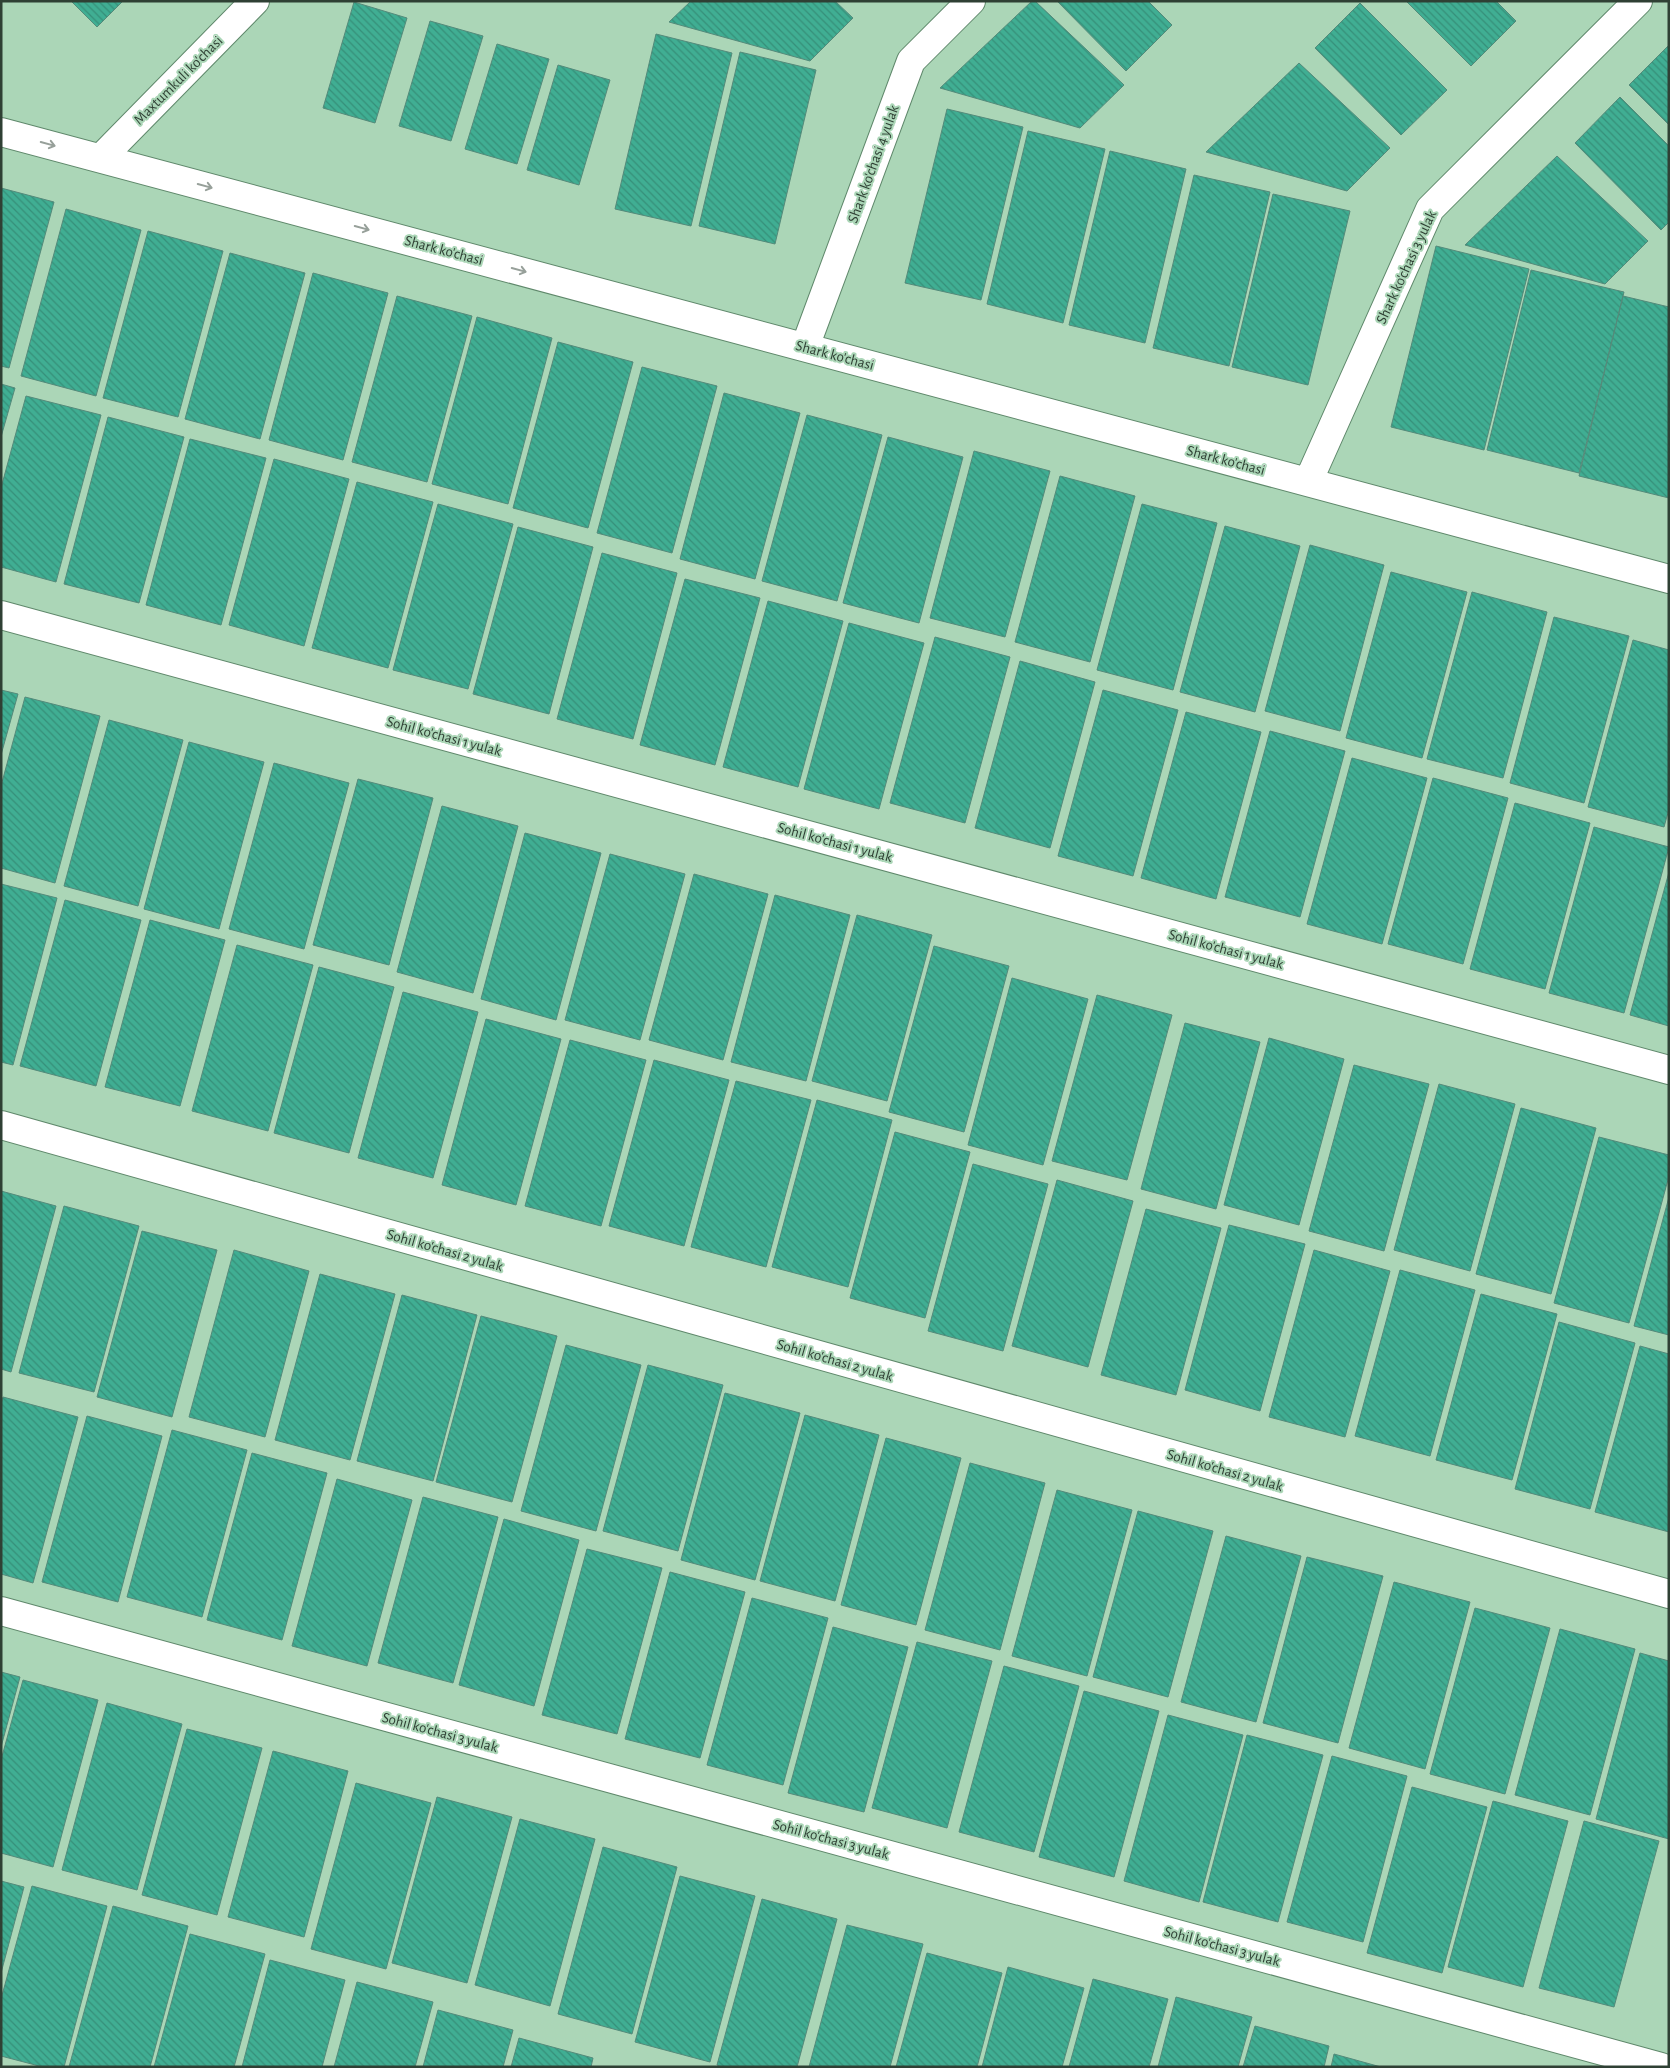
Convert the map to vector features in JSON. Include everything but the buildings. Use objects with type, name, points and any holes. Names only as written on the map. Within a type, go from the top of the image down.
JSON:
[{"type":"street","name":"Mаxtumkuli ko'chasi","points":[[101,158],[255,1]]},
{"type":"street","name":"Shark ko'chasi 4 yulak","points":[[805,347],[911,62],[971,1]]},
{"type":"street","name":"Shark ko'chasi 3 yulak","points":[[1308,482],[1430,209],[1638,1]]},
{"type":"street","name":"Shark ko'chasi","points":[[1,132],[1669,579]]},
{"type":"street","name":"Sohil ko'chasi 1 yulak","points":[[1,615],[1669,1070]]},
{"type":"street","name":"Sohil ko'chasi 2 yulak","points":[[1,1125],[1669,1594]]},
{"type":"street","name":"Sohil ko'chasi 3 yulak","points":[[1,1611],[1661,2067]]}]
